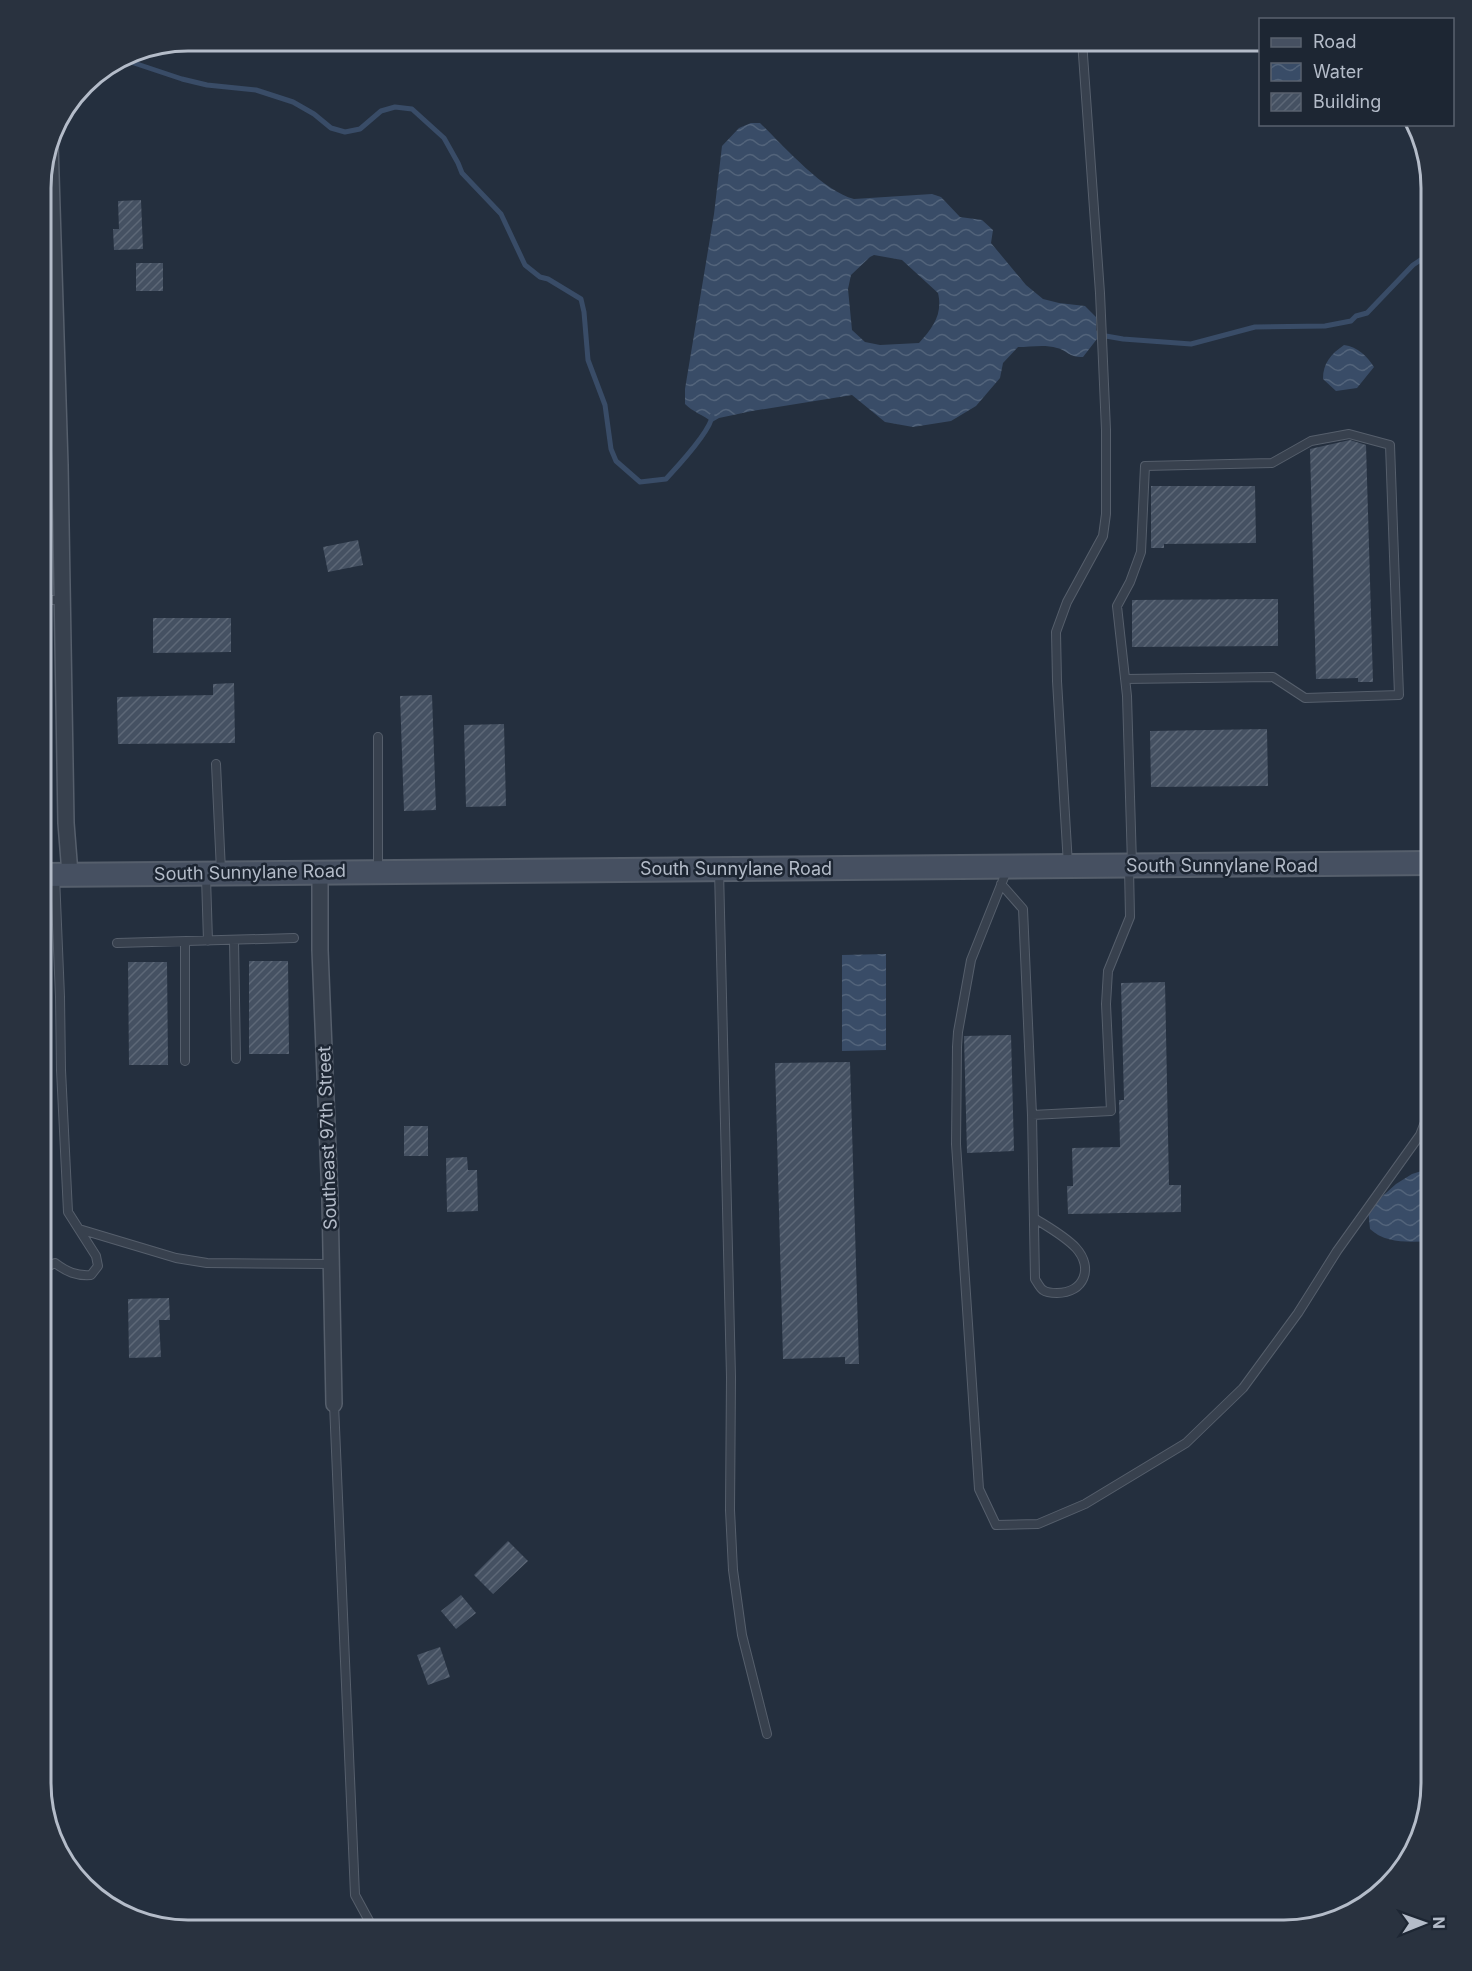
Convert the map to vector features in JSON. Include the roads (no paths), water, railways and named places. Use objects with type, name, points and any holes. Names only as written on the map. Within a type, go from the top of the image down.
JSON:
[{"type":"street","points":[[51,179],[63,600],[66,823],[55,875]]},
{"type":"street","name":"South Sunnylane Road","points":[[55,875],[719,868],[1005,875],[1068,866],[1421,863]]},
{"type":"street","name":"Southeast 97th Street","points":[[320,871],[320,950],[334,1404]]},
{"type":"lane","points":[[1068,866],[1056,632],[1067,602],[1103,536],[1106,514],[1106,430],[1100,293],[1083,51]]},
{"type":"lane","points":[[1032,1115],[1111,1111],[1106,1004],[1108,971],[1130,917],[1125,679],[1117,606],[1130,582],[1141,552],[1145,466],[1272,463],[1311,441],[1349,434],[1390,445],[1399,695],[1305,698],[1273,677],[1125,679]]},
{"type":"lane","points":[[51,600],[63,600]]},
{"type":"lane","points":[[378,737],[378,871]]},
{"type":"lane","points":[[208,941],[213,873],[216,764]]},
{"type":"lane","points":[[719,868],[731,1377],[730,1510],[733,1570],[742,1635],[767,1734]]},
{"type":"lane","points":[[51,1265],[55,1263],[67,1272],[79,1275],[92,1275],[98,1266],[96,1256],[68,1212],[55,875]]},
{"type":"lane","points":[[1005,875],[1023,909],[1032,1115],[1035,1279],[1042,1290],[1052,1293],[1065,1293],[1077,1289],[1084,1278],[1085,1262],[1077,1249],[1034,1218]]},
{"type":"lane","points":[[1005,875],[971,960],[958,1032],[956,1133],[979,1489],[996,1525],[1038,1524],[1085,1504],[1186,1443],[1243,1388],[1298,1313],[1337,1251],[1421,1132]]},
{"type":"lane","points":[[117,943],[294,938]]},
{"type":"lane","points":[[234,940],[236,1059]]},
{"type":"lane","points":[[185,942],[185,1061]]},
{"type":"lane","points":[[79,1229],[176,1258],[207,1263],[331,1264]]},
{"type":"lane","points":[[334,1404],[355,1895],[369,1920]]},
{"type":"water","points":[[751,123],[760,123],[817,178],[854,199],[932,194],[941,197],[960,217],[982,220],[993,230],[991,243],[1026,285],[1043,299],[1085,306],[1096,317],[1096,330],[1100,335],[1083,357],[1074,356],[1052,347],[1018,347],[1003,363],[1000,378],[976,406],[951,421],[913,427],[885,422],[852,395],[752,411],[719,418],[712,422],[685,404],[685,389],[714,214],[722,146],[739,128]],"holes":[[[874,255],[902,260],[938,293],[939,308],[936,320],[919,343],[880,345],[865,342],[852,330],[848,289],[851,275]]]},
{"type":"water","points":[[1344,345],[1362,353],[1374,367],[1357,388],[1336,391],[1323,379],[1323,373],[1329,359]]},
{"type":"water","points":[[886,954],[886,1050],[842,1051],[842,955]]},
{"type":"water","points":[[1421,1171],[1421,1241],[1391,1240],[1376,1234],[1370,1229],[1368,1209],[1396,1184]]},
{"type":"waterway","points":[[133,62],[182,79],[207,85],[256,90],[293,102],[314,114],[331,128],[345,132],[360,129],[381,111],[395,107],[412,109],[444,138],[462,173],[501,214],[525,265],[540,277],[548,279],[581,299],[588,360],[605,405],[611,449],[616,461],[640,482],[666,479],[700,439],[712,416]]},
{"type":"waterway","points":[[1100,335],[1191,344],[1255,327],[1325,326],[1351,321],[1356,316],[1367,313],[1413,265],[1421,260]]}]
